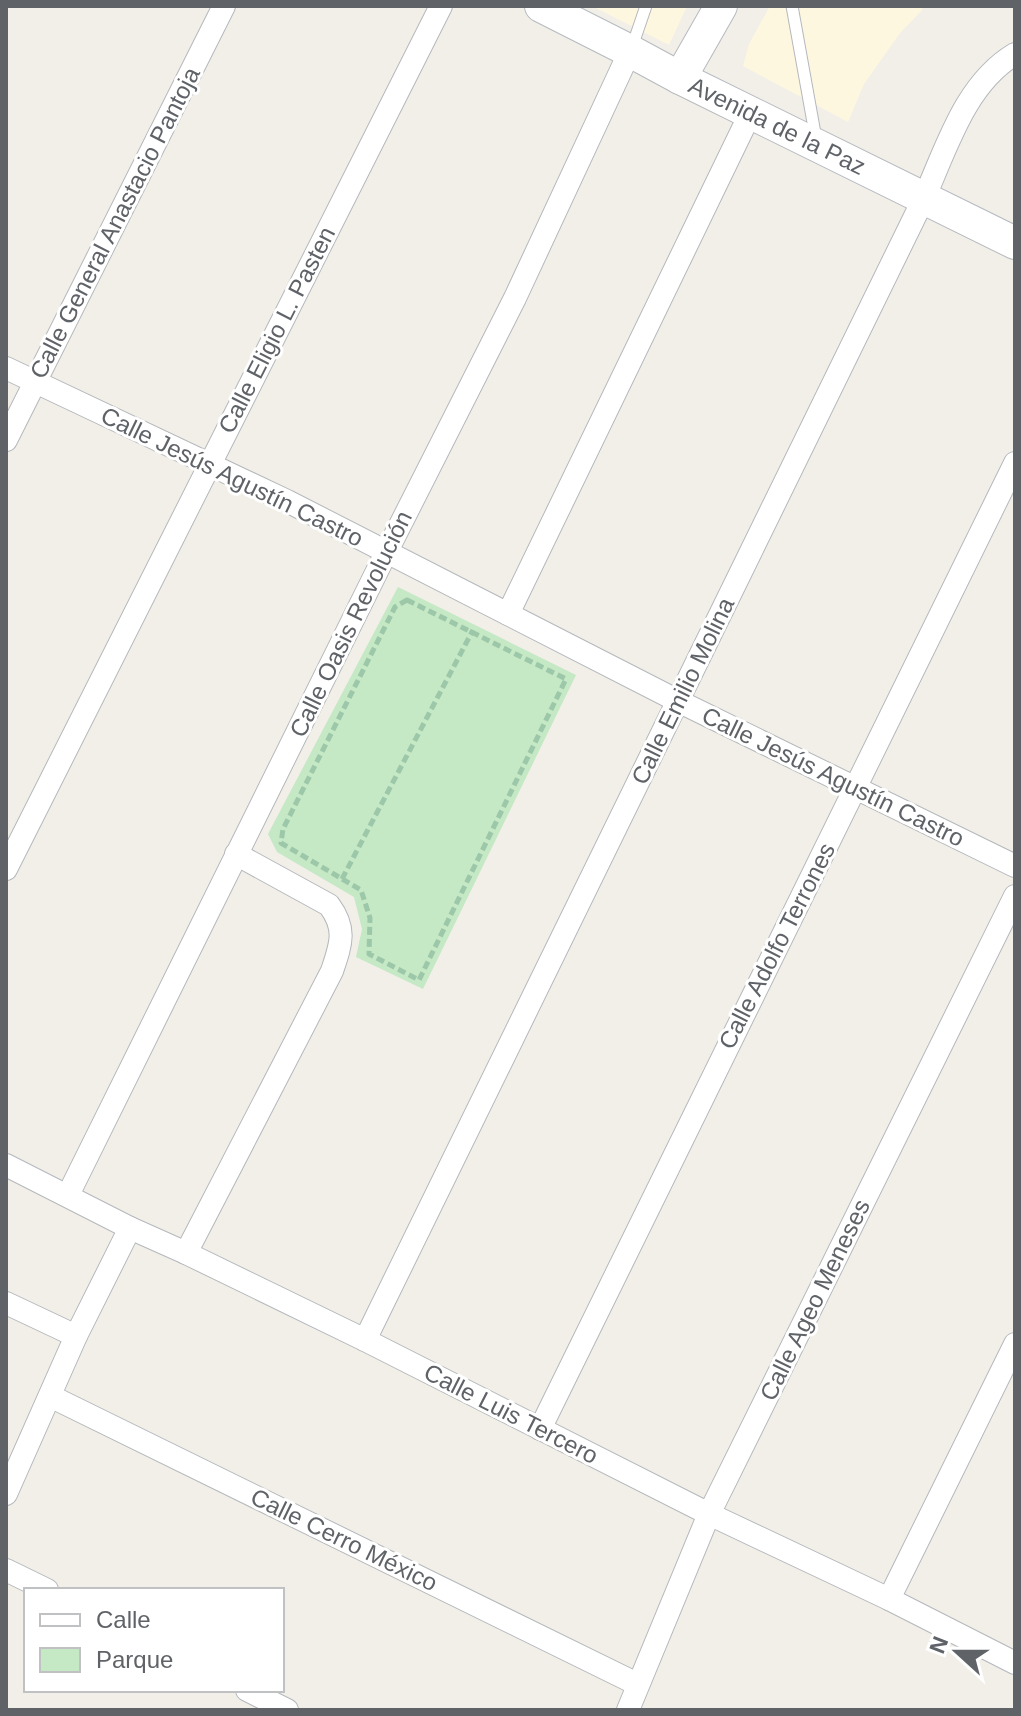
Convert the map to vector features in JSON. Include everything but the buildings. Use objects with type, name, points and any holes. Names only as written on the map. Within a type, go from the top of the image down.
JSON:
[{"type":"main road","name":"Avenida de la Paz","points":[[541,6],[1015,243]]},
{"type":"main road","points":[[680,78],[721,6]]},
{"type":"street","name":"Calle General Anastacio Pantoja","points":[[6,440],[224,6]]},
{"type":"street","name":"Calle Eligio L. Pasten","points":[[6,869],[441,6]]},
{"type":"street","name":"Calle Oasis Revolución","points":[[68,1195],[515,298],[630,51]]},
{"type":"street","name":"Calle Emilio Molina","points":[[365,1340],[924,198],[960,116],[985,78],[1015,54]]},
{"type":"street","points":[[498,610],[751,112]]},
{"type":"street","name":"Calle Jesús Agustín Castro","points":[[6,368],[210,464],[678,701],[1015,866]]},
{"type":"street","name":"Calle Adolfo Terrones","points":[[540,1429],[1015,463]]},
{"type":"street","points":[[186,1253],[332,971],[340,947],[342,928],[329,905],[236,854]]},
{"type":"street","name":"Calle Ageo Meneses","points":[[628,1710],[709,1514],[1015,896]]},
{"type":"street","name":"Calle Luis Tercero","points":[[6,1165],[1015,1663]]},
{"type":"street","points":[[6,1494],[76,1336],[130,1228]]},
{"type":"street","points":[[6,1303],[76,1336]]},
{"type":"street","points":[[889,1599],[1015,1344]]},
{"type":"street","name":"Calle Cerro México","points":[[50,1396],[637,1684]]},
{"type":"street","points":[[6,1570],[43,1588]]},
{"type":"street","points":[[251,1692],[287,1710]]},
{"type":"lane","points":[[630,51],[646,6]]},
{"type":"lane","points":[[792,6],[817,145]]},
{"type":"path","points":[[407,600],[566,679],[419,980],[369,954],[370,918],[361,890],[343,879],[281,843],[283,829],[395,607],[407,600]]},
{"type":"path","points":[[329,905],[472,632],[498,610]]},
{"type":"shaded area","points":[[592,6],[687,6],[669,45]]},
{"type":"shaded area","points":[[770,6],[919,6],[923,9],[900,33],[864,84],[848,122],[743,66],[749,44]]},
{"type":"green space","points":[[398,587],[576,675],[423,989],[356,957],[362,929],[354,897],[277,852],[268,834]]}]
